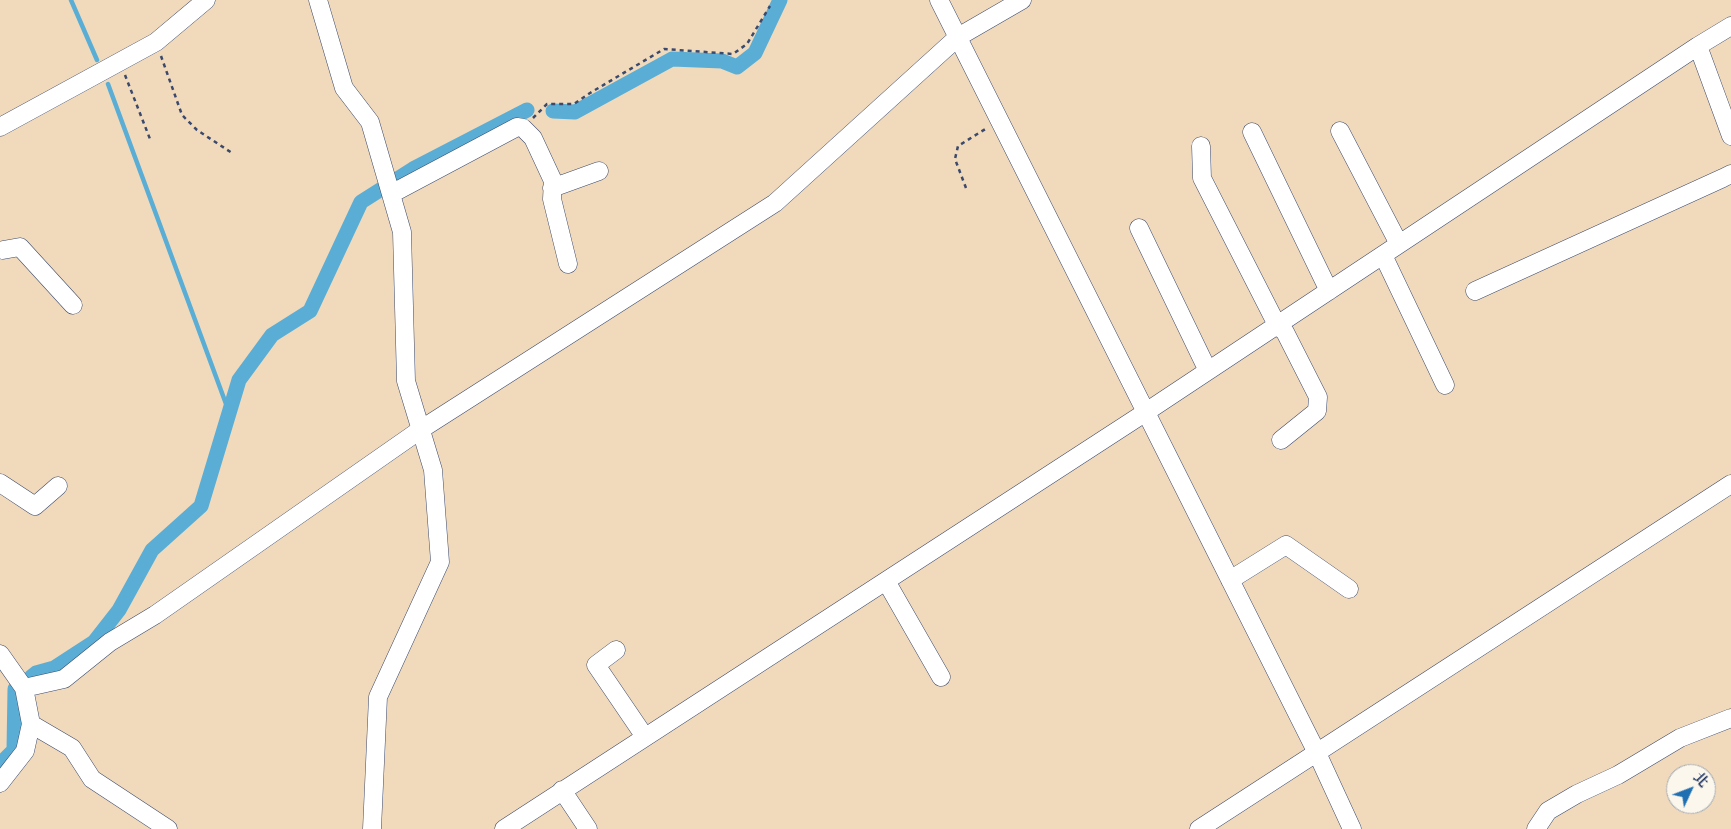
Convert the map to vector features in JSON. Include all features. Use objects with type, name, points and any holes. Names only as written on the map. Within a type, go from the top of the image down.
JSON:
[{"type":"street","points":[[0,127],[156,42],[206,0]]},
{"type":"street","points":[[318,0],[344,88],[370,122],[402,232],[406,381],[433,470],[440,562],[378,697],[372,829]]},
{"type":"street","points":[[940,0],[1317,753],[1352,829]]},
{"type":"street","points":[[24,688],[64,679],[110,642],[156,615],[420,430],[775,203],[958,37],[1022,0]]},
{"type":"street","points":[[504,829],[1146,412],[1731,26]]},
{"type":"street","points":[[1698,46],[1731,136]]},
{"type":"street","points":[[390,194],[517,128],[524,128],[533,138],[553,181],[552,199],[568,264]]},
{"type":"street","points":[[1340,131],[1399,244]]},
{"type":"street","points":[[1252,132],[1329,291]]},
{"type":"street","points":[[1200,146],[1202,178],[1277,325],[1285,332],[1318,397],[1317,411],[1281,440]]},
{"type":"street","points":[[552,188],[599,171]]},
{"type":"street","points":[[1475,291],[1731,174]]},
{"type":"street","points":[[1139,228],[1208,371]]},
{"type":"street","points":[[1,248],[20,247],[72,306]]},
{"type":"street","points":[[1383,255],[1445,385]]},
{"type":"street","points":[[0,483],[35,506],[58,486]]},
{"type":"street","points":[[1199,829],[1731,484]]},
{"type":"street","points":[[1230,580],[1286,545],[1349,589]]},
{"type":"street","points":[[886,581],[941,677]]},
{"type":"street","points":[[616,650],[596,665],[645,737]]},
{"type":"street","points":[[0,654],[6,672],[24,688],[30,724],[25,751],[0,783]]},
{"type":"street","points":[[1536,829],[1548,811],[1577,794],[1618,775],[1680,738],[1731,718]]},
{"type":"street","points":[[30,724],[72,748],[92,779],[168,829]]},
{"type":"street","points":[[562,790],[588,829]]},
{"type":"path","points":[[524,128],[547,104],[574,104],[664,48],[733,54],[747,44],[770,6]]},
{"type":"path","points":[[156,42],[182,115],[197,130],[232,153]]},
{"type":"path","points":[[120,62],[150,139]]},
{"type":"path","points":[[966,188],[955,159],[958,146],[1000,120]]},
{"type":"waterway","points":[[71,0],[97,60]]},
{"type":"waterway","points":[[553,111],[575,112],[672,59],[722,61],[737,67],[755,53],[780,0]]},
{"type":"waterway","points":[[108,84],[229,412]]},
{"type":"waterway","points":[[31,677],[36,673],[54,668],[94,642],[119,610],[152,550],[201,506],[239,380],[272,335],[310,311],[361,202],[413,169],[527,110]]},
{"type":"waterway","points":[[0,764],[14,750],[15,689]]}]
